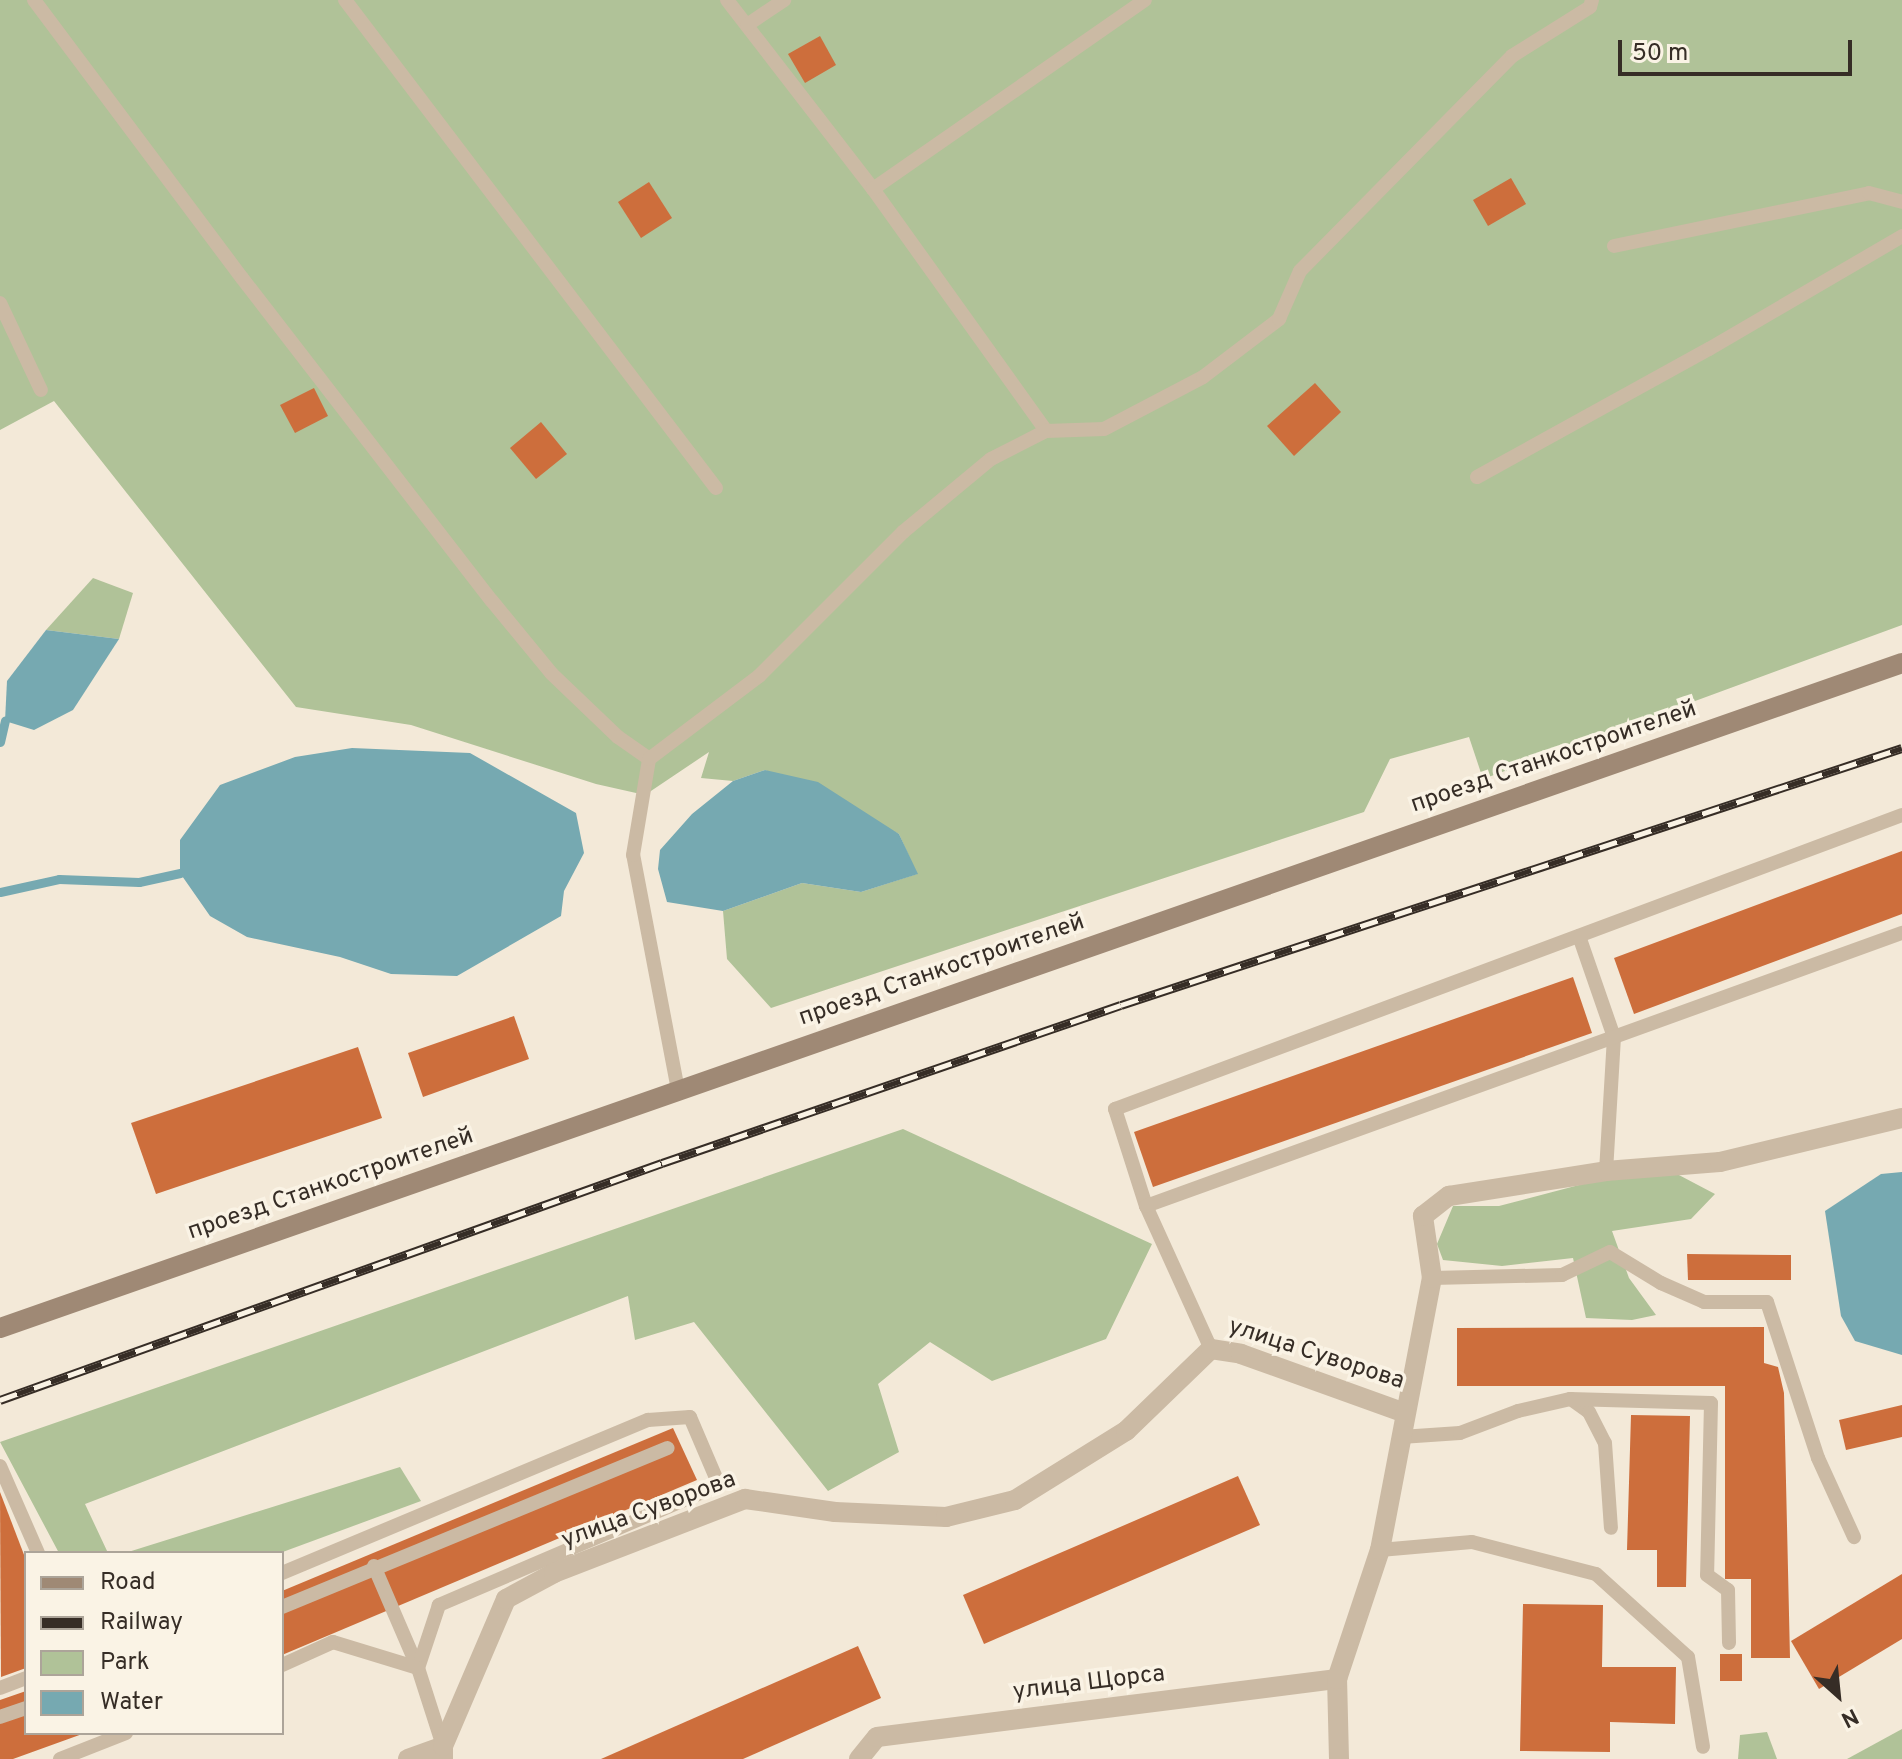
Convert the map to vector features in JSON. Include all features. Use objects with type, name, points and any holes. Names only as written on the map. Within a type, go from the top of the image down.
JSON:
[{"type":"main road","name":"проезд Станкостроителей","points":[[0,1328],[1902,663]]},
{"type":"street","name":"улица Суворова","points":[[443,1753],[506,1599],[554,1573],[745,1499],[835,1512],[946,1517],[1015,1500],[1126,1431],[1211,1349],[1241,1354],[1405,1413],[1432,1278],[1423,1216],[1449,1196],[1606,1171],[1720,1162],[1902,1118]]},
{"type":"street","points":[[1339,1759],[1337,1679],[1380,1550],[1405,1413]]},
{"type":"street","name":"улица Щорса","points":[[859,1759],[877,1737],[1337,1679]]},
{"type":"street","points":[[408,1759],[443,1753]]},
{"type":"lane","points":[[34,0],[242,278],[492,601],[552,674],[618,737],[649,759]]},
{"type":"lane","points":[[345,0],[716,488]]},
{"type":"lane","points":[[727,0],[873,189],[1046,431]]},
{"type":"lane","points":[[747,25],[784,0]]},
{"type":"lane","points":[[873,189],[1145,0]]},
{"type":"lane","points":[[678,1090],[633,855],[649,759],[759,676],[903,532],[991,459],[1046,431],[1104,429],[1203,377],[1279,319],[1300,271],[1512,56],[1590,7],[1592,0]]},
{"type":"lane","points":[[1614,246],[1869,193],[1902,202]]},
{"type":"lane","points":[[1477,477],[1709,349],[1902,236]]},
{"type":"lane","points":[[0,303],[41,390]]},
{"type":"lane","points":[[1211,1349],[1146,1206],[1115,1109],[1902,815]]},
{"type":"lane","points":[[1146,1206],[1902,933]]},
{"type":"lane","points":[[1579,936],[1614,1037],[1606,1171]]},
{"type":"lane","points":[[1432,1278],[1562,1275],[1610,1252],[1661,1283],[1704,1302],[1767,1302],[1818,1458],[1854,1537]]},
{"type":"lane","points":[[1401,1437],[1460,1433],[1518,1411],[1570,1399],[1711,1403],[1707,1575],[1728,1590],[1729,1643]]},
{"type":"lane","points":[[1570,1399],[1589,1412],[1605,1443],[1611,1528]]},
{"type":"lane","points":[[284,1572],[648,1420],[690,1417],[719,1485],[439,1605],[418,1668]]},
{"type":"lane","points":[[284,1606],[374,1566],[668,1448]]},
{"type":"lane","points":[[0,1466],[37,1551]]},
{"type":"lane","points":[[1380,1550],[1472,1542],[1596,1574],[1688,1657],[1703,1747]]},
{"type":"lane","points":[[374,1566],[418,1668],[443,1753]]},
{"type":"lane","points":[[284,1664],[333,1642],[418,1668]]},
{"type":"lane","points":[[0,1688],[24,1679]]},
{"type":"lane","points":[[0,1717],[24,1709]]},
{"type":"lane","points":[[60,1759],[121,1735]]},
{"type":"green space","points":[[0,0],[1902,0],[1902,625],[1483,779],[1469,737],[1390,759],[1364,812],[771,1008],[727,959],[723,911],[802,883],[861,892],[917,874],[899,834],[765,770],[733,781],[701,778],[709,752],[645,795],[596,784],[411,725],[296,707],[54,401],[0,430]]},
{"type":"green space","points":[[93,578],[133,593],[119,639],[46,630]]},
{"type":"green space","points":[[903,1129],[1152,1244],[1106,1339],[992,1381],[930,1342],[878,1384],[899,1452],[828,1491],[694,1322],[635,1340],[628,1296],[85,1504],[107,1551],[58,1551],[0,1442]]},
{"type":"green space","points":[[1677,1174],[1715,1194],[1691,1219],[1612,1231],[1629,1278],[1656,1315],[1632,1320],[1586,1318],[1573,1258],[1502,1266],[1443,1260],[1437,1244],[1453,1206],[1499,1206],[1598,1180]]},
{"type":"green space","points":[[400,1467],[421,1501],[284,1552],[131,1551]]},
{"type":"green space","points":[[1902,1729],[1902,1759],[1847,1759]]},
{"type":"green space","points":[[1767,1732],[1777,1759],[1738,1759],[1740,1735]]},
{"type":"water","points":[[46,630],[119,639],[73,710],[34,730],[5,721],[7,681]]},
{"type":"water","points":[[352,748],[470,753],[576,813],[584,853],[564,891],[561,916],[457,976],[391,974],[340,957],[247,937],[210,916],[180,873],[180,840],[220,785],[295,757]]},
{"type":"water","points":[[765,770],[818,782],[899,834],[918,874],[861,892],[802,883],[723,911],[667,902],[658,869],[660,850],[692,814],[733,781]]},
{"type":"water","points":[[1902,1172],[1902,1355],[1855,1341],[1841,1316],[1825,1211],[1881,1174]]},
{"type":"building","points":[[820,36],[836,65],[805,83],[788,54]]},
{"type":"building","points":[[1511,178],[1526,204],[1488,226],[1473,200]]},
{"type":"building","points":[[649,182],[672,218],[641,238],[618,202]]},
{"type":"building","points":[[1315,383],[1341,412],[1294,456],[1267,426]]},
{"type":"building","points":[[314,388],[328,416],[295,433],[280,405]]},
{"type":"building","points":[[541,422],[567,454],[536,479],[510,448]]},
{"type":"building","points":[[1902,851],[1902,914],[1634,1014],[1614,958]]},
{"type":"building","points":[[1573,977],[1592,1033],[1153,1187],[1134,1132]]},
{"type":"building","points":[[514,1016],[529,1059],[423,1097],[408,1053]]},
{"type":"building","points":[[358,1047],[382,1118],[156,1194],[131,1123]]},
{"type":"building","points":[[1687,1254],[1791,1255],[1791,1280],[1688,1280]]},
{"type":"building","points":[[1764,1327],[1764,1363],[1778,1367],[1784,1393],[1790,1658],[1751,1658],[1751,1579],[1725,1579],[1725,1386],[1457,1386],[1457,1328]]},
{"type":"building","points":[[1902,1405],[1902,1437],[1846,1450],[1839,1420]]},
{"type":"building","points":[[1631,1415],[1690,1416],[1686,1587],[1657,1587],[1657,1550],[1627,1550]]},
{"type":"building","points":[[673,1428],[697,1480],[284,1654],[284,1590]]},
{"type":"building","points":[[1238,1476],[1260,1525],[984,1644],[963,1595]]},
{"type":"building","points":[[0,1492],[24,1555],[24,1669],[1,1677]]},
{"type":"building","points":[[1902,1574],[1902,1639],[1819,1689],[1791,1641]]},
{"type":"building","points":[[1523,1604],[1603,1605],[1602,1667],[1676,1667],[1675,1724],[1610,1722],[1610,1752],[1520,1751]]},
{"type":"building","points":[[858,1646],[881,1698],[743,1759],[601,1759]]},
{"type":"building","points":[[1720,1654],[1742,1654],[1742,1681],[1720,1681]]},
{"type":"building","points":[[24,1692],[24,1735],[79,1735],[13,1759],[0,1759],[0,1700]]},
{"type":"waterway","points":[[0,742],[5,721]]},
{"type":"waterway","points":[[0,892],[59,879],[139,882],[180,873]]},
{"type":"railway","points":[[0,1400],[662,1163],[1121,1005],[1902,748]]}]
